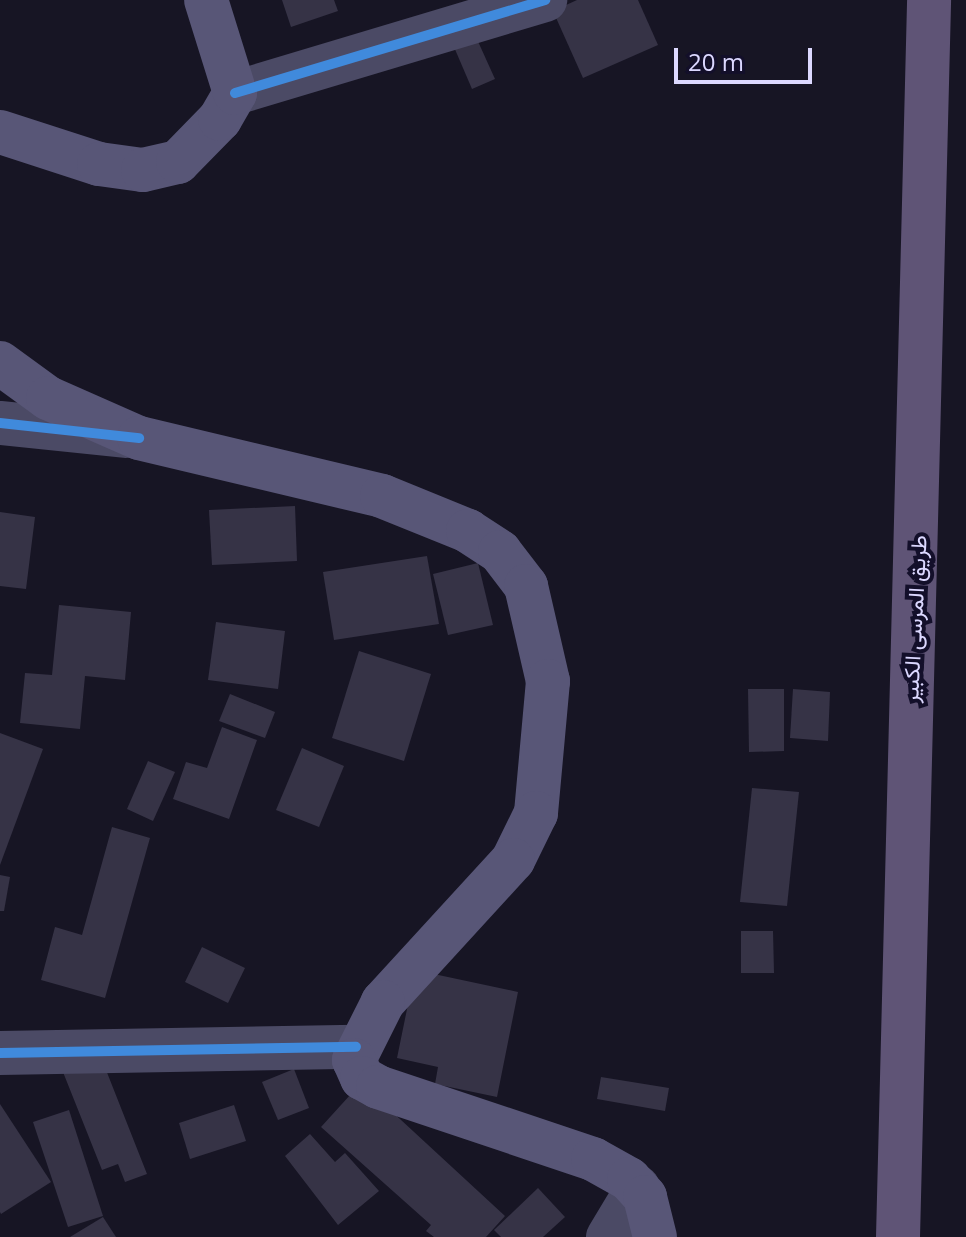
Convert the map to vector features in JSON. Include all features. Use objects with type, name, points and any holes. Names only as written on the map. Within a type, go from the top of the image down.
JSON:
[{"type":"main road","points":[[0,132],[99,164],[143,170],[178,162],[220,119],[235,93],[206,0]]},
{"type":"main road","name":"طريق المرسى الكبير","points":[[898,1237],[929,0]]},
{"type":"main road","points":[[0,363],[48,398],[139,438],[382,496],[468,531],[500,552],[526,586],[548,681],[536,813],[513,860],[418,958],[356,1047],[357,1071],[378,1087],[593,1159],[638,1187],[655,1237]]},
{"type":"street","points":[[235,93],[545,0]]},
{"type":"street","points":[[0,423],[139,438]]},
{"type":"street","points":[[0,1053],[356,1047]]},
{"type":"street","points":[[608,1237],[638,1187]]},
{"type":"building","points":[[282,0],[334,0],[338,11],[291,27]]},
{"type":"building","points":[[577,0],[638,0],[658,45],[583,78],[553,11]]},
{"type":"building","points":[[476,37],[495,79],[472,89],[454,47]]},
{"type":"building","points":[[295,506],[297,561],[212,565],[209,510]]},
{"type":"building","points":[[0,512],[35,517],[26,589],[0,586]]},
{"type":"building","points":[[427,556],[439,624],[334,640],[323,572]]},
{"type":"building","points":[[478,563],[493,625],[448,635],[433,574]]},
{"type":"building","points":[[59,605],[131,612],[125,680],[85,676],[80,729],[20,723],[25,673],[52,675]]},
{"type":"building","points":[[216,622],[285,631],[278,689],[208,680]]},
{"type":"building","points":[[359,651],[431,674],[404,761],[332,738]]},
{"type":"building","points":[[748,689],[784,689],[784,751],[749,752]]},
{"type":"building","points":[[793,689],[830,692],[828,741],[790,738]]},
{"type":"building","points":[[230,694],[275,712],[265,738],[219,721]]},
{"type":"building","points":[[222,727],[257,740],[229,819],[173,799],[186,762],[207,768]]},
{"type":"building","points":[[0,733],[43,749],[0,865]]},
{"type":"building","points":[[302,748],[344,766],[319,827],[276,810]]},
{"type":"building","points":[[148,761],[175,772],[153,821],[127,809]]},
{"type":"building","points":[[752,788],[799,792],[787,906],[740,902]]},
{"type":"building","points":[[112,827],[150,838],[105,998],[41,980],[55,927],[82,935]]},
{"type":"building","points":[[0,875],[10,877],[4,911],[0,911]]},
{"type":"building","points":[[741,931],[773,931],[774,973],[741,973]]},
{"type":"building","points":[[202,947],[245,968],[228,1003],[185,982]]},
{"type":"building","points":[[415,970],[518,992],[497,1097],[435,1084],[438,1067],[397,1058]]},
{"type":"building","points":[[95,1042],[147,1174],[125,1182],[118,1164],[102,1170],[57,1057]]},
{"type":"building","points":[[294,1069],[309,1108],[278,1120],[262,1082]]},
{"type":"building","points":[[601,1077],[669,1088],[665,1111],[597,1099]]},
{"type":"building","points":[[361,1083],[505,1216],[486,1237],[434,1237],[426,1231],[431,1225],[321,1127]]},
{"type":"building","points":[[0,1104],[51,1182],[1,1214],[0,1212]]},
{"type":"building","points":[[234,1105],[246,1141],[190,1159],[179,1123]]},
{"type":"building","points":[[69,1110],[103,1216],[68,1227],[33,1122]]},
{"type":"building","points":[[310,1134],[335,1162],[345,1153],[379,1191],[338,1225],[285,1156]]},
{"type":"building","points":[[538,1188],[565,1217],[543,1237],[501,1237],[494,1230]]},
{"type":"building","points":[[103,1217],[116,1237],[70,1237]]},
{"type":"cycle path","points":[[235,93],[545,0]]},
{"type":"cycle path","points":[[0,423],[139,438]]},
{"type":"cycle path","points":[[0,1053],[356,1047]]}]
